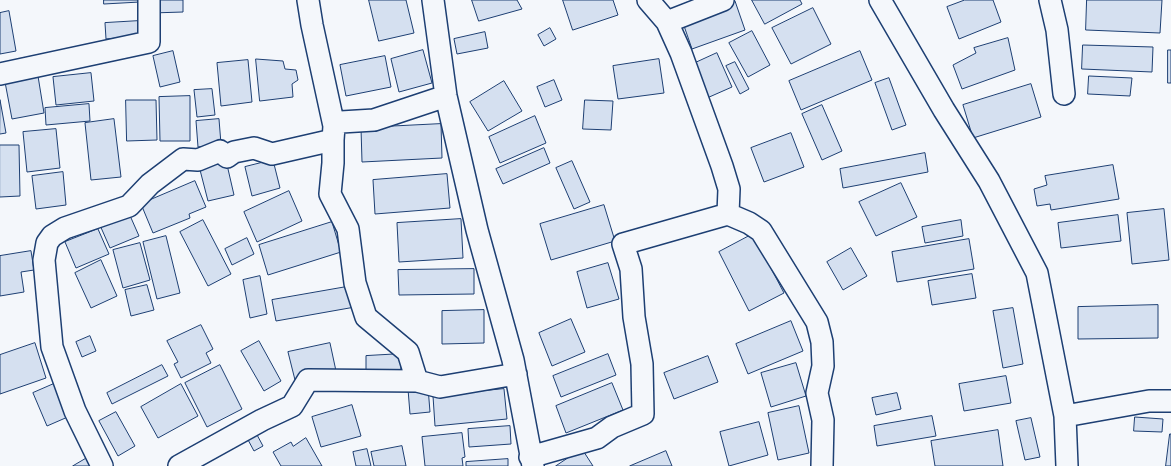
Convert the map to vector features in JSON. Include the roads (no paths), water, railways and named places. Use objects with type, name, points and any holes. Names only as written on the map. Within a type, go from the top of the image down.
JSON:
[{"type":"street","points":[[0,74],[149,42],[149,0]]},
{"type":"street","points":[[308,0],[334,133],[330,194],[348,229],[355,283],[366,317],[408,352],[417,380]]},
{"type":"street","points":[[434,0],[446,96],[477,230],[516,374],[532,461],[597,438],[612,427],[643,414],[642,364],[634,317],[631,269],[622,244],[728,214],[749,223],[761,231],[817,322],[822,342],[823,366],[817,393],[823,420],[822,466]]},
{"type":"street","points":[[648,0],[667,22],[681,53],[729,189],[728,214]]},
{"type":"street","points":[[667,22],[723,0]]},
{"type":"street","points":[[880,0],[944,110],[989,181],[1037,273],[1065,416],[1067,466]]},
{"type":"street","points":[[1050,0],[1058,30],[1064,94]]},
{"type":"street","points":[[102,466],[75,411],[52,347],[44,260],[47,243],[52,236],[65,228],[128,206],[150,184],[183,159],[198,160],[220,152],[227,157],[234,152],[254,148],[272,154],[334,133],[341,122],[374,120],[446,96]]},
{"type":"street","points":[[179,466],[262,420],[292,406],[308,380],[417,380],[440,387],[516,374]]},
{"type":"street","points":[[1065,416],[1149,401],[1171,401]]}]
